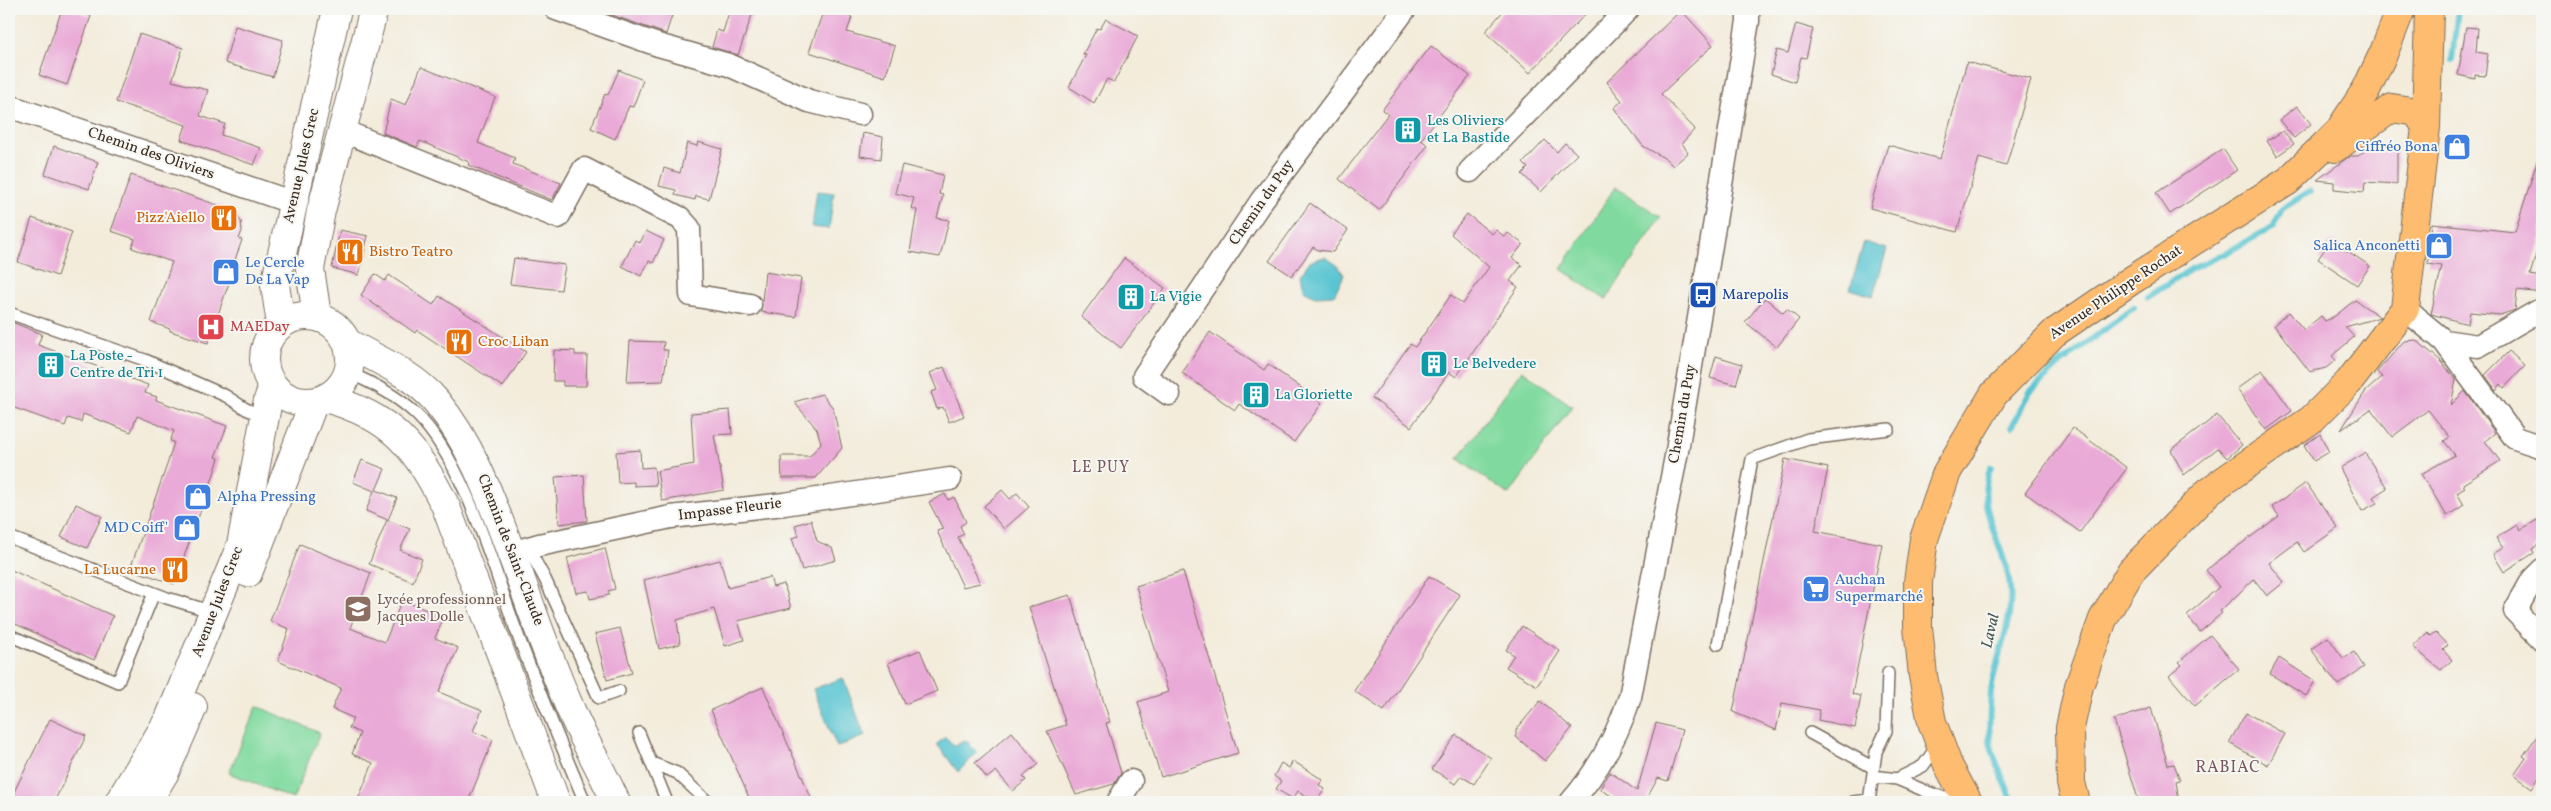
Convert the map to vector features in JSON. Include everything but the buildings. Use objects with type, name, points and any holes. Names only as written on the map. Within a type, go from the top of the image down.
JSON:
[{"type":"main road","name":"Avenue Philippe Rochat","points":[[1968,802],[1948,766],[1932,722],[1918,627],[1918,582],[1924,539],[1947,472],[1994,394],[2054,333],[2132,280],[2288,181],[2340,131],[2366,90],[2401,9]]},
{"type":"main road","points":[[2076,802],[2071,783],[2070,728],[2077,695],[2103,619],[2131,571],[2209,491],[2312,419],[2349,382],[2406,309],[2426,128],[2429,9]]},
{"type":"main road","points":[[2288,181],[2392,108],[2417,112],[2426,128]]},
{"type":"street","name":"Avenue Jules Grec","points":[[281,324],[275,285],[337,9]]},
{"type":"street","name":"Avenue Jules Grec","points":[[317,316],[310,269],[321,211],[374,9]]},
{"type":"street","points":[[556,9],[658,45],[729,65],[810,101],[860,114]]},
{"type":"street","name":"Chemin du Puy","points":[[1170,394],[1144,376],[1262,200],[1405,9]]},
{"type":"street","points":[[1470,171],[1628,9]]},
{"type":"street","name":"Chemin du Puy","points":[[1571,802],[1591,779],[1608,752],[1620,728],[1630,696],[1677,451],[1748,21],[1748,9]]},
{"type":"street","name":"Chemin des Oliviers","points":[[9,106],[294,203]]},
{"type":"street","points":[[343,131],[558,216],[584,169],[680,218],[690,228],[691,295],[750,305]]},
{"type":"street","points":[[2406,309],[2444,341],[2515,438],[2542,447]]},
{"type":"street","points":[[2444,341],[2478,346],[2542,309]]},
{"type":"street","points":[[320,400],[339,388],[349,373],[351,358],[348,343],[335,326],[317,316],[298,316],[281,324],[269,339],[264,351],[267,375],[273,386],[284,396],[298,401],[320,400],[362,410],[400,435],[430,475],[446,507],[556,802]]},
{"type":"street","name":"Chemin de Saint-Claude","points":[[348,343],[398,370],[436,400],[449,419],[520,551],[574,717],[601,767],[616,802]]},
{"type":"street","name":"Avenue Jules Grec","points":[[119,802],[169,719],[215,613],[241,545],[265,417],[273,386]]},
{"type":"street","name":"Avenue Jules Grec","points":[[147,802],[178,744],[320,400]]},
{"type":"street","name":"Impasse Fleurie","points":[[520,551],[671,517],[784,504],[950,478]]},
{"type":"street","points":[[2539,635],[2515,611],[2533,579],[2542,570]]},
{"type":"street","points":[[1118,802],[1131,780]]},
{"type":"lane","points":[[9,313],[145,360],[226,396],[246,409],[265,417]]},
{"type":"lane","name":"Chemin de Saint-Claude","points":[[349,373],[372,382],[416,415],[438,442],[456,473],[472,509],[516,630],[584,802]]},
{"type":"lane","points":[[1718,644],[1752,459],[1808,439],[1889,428]]},
{"type":"lane","points":[[9,537],[215,613]]},
{"type":"lane","points":[[520,551],[545,579],[599,698],[619,691]]},
{"type":"lane","points":[[9,635],[118,682],[154,592]]},
{"type":"lane","points":[[1853,802],[1869,801],[1876,752],[1886,731],[1888,673]]},
{"type":"lane","points":[[639,732],[667,802]]},
{"type":"lane","points":[[1810,733],[1874,772],[1897,778],[1930,793],[1960,802]]},
{"type":"lane","points":[[1897,778],[1923,766],[1939,742]]},
{"type":"lane","points":[[652,763],[677,773],[708,802]]},
{"type":"green space","points":[[1615,187],[1661,217],[1606,300],[1561,269]]},
{"type":"green space","points":[[1522,370],[1572,406],[1509,495],[1458,459]]},
{"type":"green space","points":[[257,706],[320,733],[293,799],[229,773]]},
{"type":"water","points":[[817,191],[834,193],[829,229],[812,227]]},
{"type":"water","points":[[1864,242],[1887,249],[1873,296],[1850,289]]},
{"type":"water","points":[[1325,257],[1337,265],[1344,275],[1334,295],[1316,296],[1303,290],[1300,275],[1310,261]]},
{"type":"water","points":[[843,678],[865,736],[837,747],[813,689]]},
{"type":"water","points":[[945,737],[955,746],[966,740],[977,753],[958,772],[937,744]]},
{"type":"waterway","points":[[2452,60],[2458,9]]},
{"type":"waterway","points":[[2148,297],[2191,269],[2224,254],[2273,227],[2282,209],[2310,191]]},
{"type":"waterway","points":[[2012,426],[2030,392],[2062,362],[2134,307]]},
{"type":"waterway","name":"Laval","points":[[1991,467],[1986,481],[1985,496],[1991,524],[2006,566],[2009,580],[2010,609],[1993,678],[1990,733],[1995,759],[2013,802]]},
{"type":"place","name":"Les Oliviers et La Bastide","points":[[1408,130]]},
{"type":"place","name":"Ciffréo Bona","points":[[2457,147]]},
{"type":"place","name":"Pizz'Aiello","points":[[224,218]]},
{"type":"place","name":"Salica Anconetti","points":[[2439,246]]},
{"type":"place","name":"Bistro Teatro","points":[[350,252]]},
{"type":"place","name":"Le Cercle De La Vap","points":[[226,272]]},
{"type":"place","name":"Marepolis","points":[[1703,295]]},
{"type":"place","name":"La Vigie","points":[[1131,297]]},
{"type":"place","name":"MAEDay","points":[[211,327]]},
{"type":"place","name":"Croc Liban","points":[[459,342]]},
{"type":"place","name":"Le Belvedere","points":[[1434,364]]},
{"type":"place","name":"La Poste - Centre de Tri 1","points":[[51,365]]},
{"type":"place","name":"La Gloriette","points":[[1256,395]]},
{"type":"place","name":"Alpha Pressing","points":[[198,497]]},
{"type":"place","name":"MD Coiff'","points":[[187,528]]},
{"type":"place","name":"La Lucarne","points":[[175,570]]},
{"type":"place","name":"Auchan Supermarché","points":[[1816,589]]},
{"type":"place","name":"Lycée professionnel Jacques Dolle","points":[[358,609]]},
{"type":"district","name":"LE PUY","points":[[1101,468]]},
{"type":"district","name":"RABIAC","points":[[2228,768]]}]
